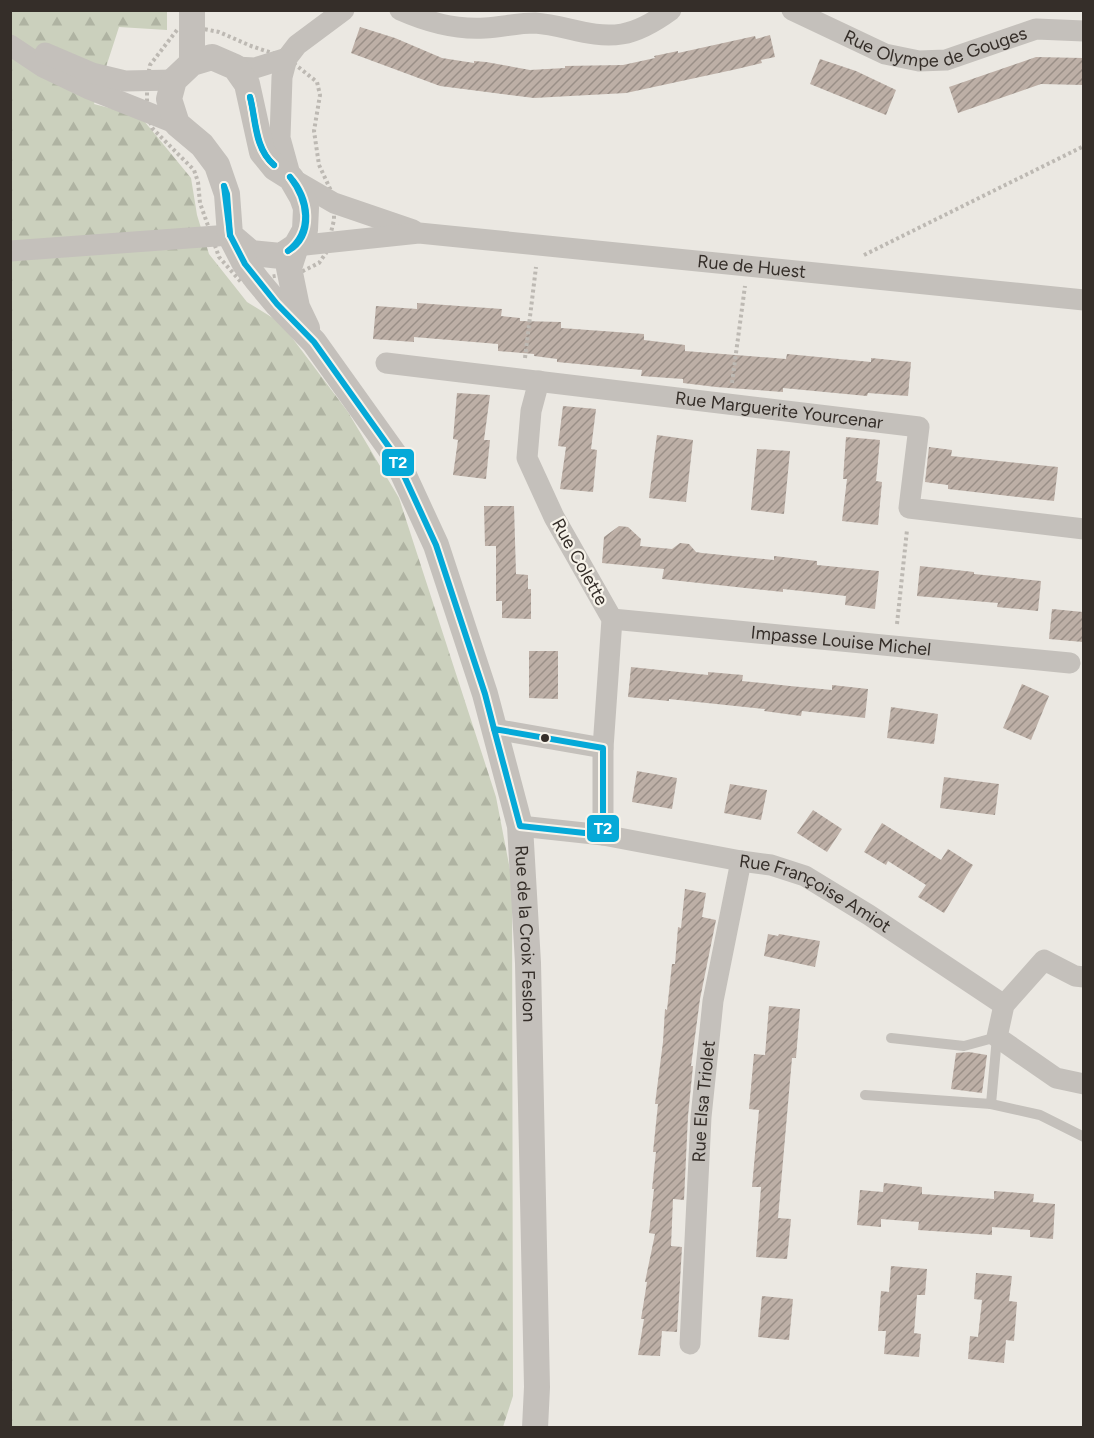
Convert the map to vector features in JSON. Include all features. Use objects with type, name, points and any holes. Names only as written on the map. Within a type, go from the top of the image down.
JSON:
[{"type":"street","points":[[177,124],[169,99],[183,71],[192,10]]},
{"type":"street","points":[[291,178],[280,138],[282,77],[287,58],[297,45],[344,10]]},
{"type":"street","points":[[400,10],[417,18],[457,28],[535,23],[564,27],[593,35],[622,34],[649,26],[671,10]]},
{"type":"street","name":"Rue Olympe de Gouges","points":[[792,10],[885,54],[919,61],[946,60],[1036,29],[1083,32]]},
{"type":"street","points":[[10,38],[103,76],[124,81],[183,71],[212,57],[235,67],[255,68],[287,58]]},
{"type":"street","points":[[10,45],[43,67],[89,89],[177,124],[202,145],[217,165],[227,194],[230,235]]},
{"type":"street","points":[[235,67],[247,84],[262,152],[275,168],[291,178]]},
{"type":"street","name":"Rue de Huest","points":[[291,178],[334,203],[419,233]]},
{"type":"street","name":"Rue de la Croix Feslon","points":[[291,178],[306,208],[305,230],[296,246],[289,268],[297,307],[314,342]]},
{"type":"street","name":"Rue de Huest","points":[[296,246],[419,233],[1083,300]]},
{"type":"street","points":[[10,251],[230,235],[251,253],[260,255],[281,256],[296,246]]},
{"type":"street","name":"Rue de la Croix Feslon","points":[[230,235],[257,280],[314,342],[394,454],[436,545],[485,694],[520,826],[529,974],[537,1387],[535,1428]]},
{"type":"street","name":"Rue Marguerite Yourcenar","points":[[386,363],[919,427],[909,507]]},
{"type":"street","name":"Rue Colette","points":[[531,380],[527,458],[554,517],[612,620],[603,748],[603,835]]},
{"type":"street","points":[[909,507],[1083,529]]},
{"type":"street","name":"Impasse Louise Michel","points":[[612,620],[1070,663]]},
{"type":"street","points":[[494,729],[603,748]]},
{"type":"street","name":"Rue Françoise Amiot","points":[[520,826],[603,835],[771,865],[805,876],[869,915],[1004,1005]]},
{"type":"street","name":"Rue Elsa Triolet","points":[[690,1344],[701,1117],[713,1001],[741,861]]},
{"type":"street","points":[[1083,977],[1075,976],[1044,960],[1004,1005],[997,1037],[1056,1078],[1083,1084]]},
{"type":"lane","points":[[891,1038],[964,1046],[997,1037],[991,1104]]},
{"type":"lane","points":[[865,1095],[991,1104],[1040,1115],[1083,1137]]},
{"type":"path","points":[[826,274],[1083,146]]},
{"type":"path","points":[[531,380],[539,245]]},
{"type":"path","points":[[729,404],[748,266]]},
{"type":"path","points":[[895,646],[909,507]]},
{"type":"green space","points":[[10,11],[167,11],[167,30],[119,27],[94,104],[140,116],[191,178],[197,215],[209,254],[247,302],[281,323],[348,412],[399,498],[496,797],[512,880],[513,1396],[503,1427],[11,1427]]},
{"type":"building","points":[[360,27],[395,38],[442,58],[474,63],[474,61],[486,62],[530,70],[565,68],[565,66],[623,65],[678,51],[678,53],[755,36],[756,39],[770,35],[775,57],[761,60],[762,63],[626,93],[534,98],[440,86],[351,53]]},
{"type":"building","points":[[1036,57],[1083,58],[1083,85],[1041,84],[958,113],[949,87]]},
{"type":"building","points":[[820,59],[856,71],[896,90],[886,115],[810,84]]},
{"type":"building","points":[[417,303],[502,309],[501,316],[520,318],[520,321],[561,322],[561,328],[644,334],[644,340],[685,345],[685,351],[786,359],[787,354],[871,362],[871,358],[911,362],[908,396],[868,393],[867,396],[783,388],[783,392],[716,387],[683,383],[683,379],[641,376],[642,370],[557,362],[557,359],[534,356],[534,354],[498,351],[498,344],[414,337],[414,342],[373,339],[376,306],[417,309]]},
{"type":"building","points":[[457,393],[490,395],[484,440],[490,440],[486,479],[453,475],[458,440],[453,439]]},
{"type":"building","points":[[563,406],[596,409],[591,449],[597,450],[593,492],[560,489],[566,447],[558,446]]},
{"type":"building","points":[[657,435],[693,440],[686,502],[649,498]]},
{"type":"building","points":[[846,437],[880,440],[876,481],[882,482],[878,525],[842,521],[847,479],[843,479]]},
{"type":"building","points":[[929,447],[952,450],[951,456],[1058,467],[1054,501],[948,489],[948,485],[925,482]]},
{"type":"building","points":[[757,449],[790,451],[784,514],[751,510]]},
{"type":"building","points":[[484,506],[514,506],[516,574],[528,575],[528,589],[531,589],[531,619],[502,618],[502,601],[496,601],[496,546],[485,546]]},
{"type":"building","points":[[619,526],[628,527],[641,539],[640,546],[672,549],[680,543],[689,544],[696,552],[702,553],[774,560],[774,556],[817,561],[817,565],[879,571],[875,609],[845,605],[846,596],[783,589],[783,592],[662,579],[664,569],[602,563],[604,537]]},
{"type":"building","points":[[920,566],[1041,581],[1038,611],[997,607],[998,603],[917,596]]},
{"type":"building","points":[[1052,609],[1083,612],[1083,642],[1049,639]]},
{"type":"building","points":[[529,651],[558,651],[558,699],[529,698]]},
{"type":"building","points":[[631,667],[708,675],[708,672],[743,675],[742,681],[832,690],[832,685],[868,689],[865,718],[802,711],[801,716],[764,711],[765,709],[628,697]]},
{"type":"building","points":[[1022,684],[1049,696],[1031,740],[1003,728]]},
{"type":"building","points":[[891,707],[938,714],[934,744],[887,738]]},
{"type":"building","points":[[637,771],[677,778],[672,809],[632,802]]},
{"type":"building","points":[[944,777],[999,784],[995,815],[940,808]]},
{"type":"building","points":[[730,784],[767,790],[761,820],[724,813]]},
{"type":"building","points":[[813,810],[842,829],[827,852],[797,833]]},
{"type":"building","points":[[882,823],[941,860],[948,849],[973,865],[944,913],[918,897],[926,885],[888,861],[886,865],[864,852]]},
{"type":"building","points":[[685,889],[706,893],[702,917],[716,920],[700,999],[691,1066],[693,1066],[684,1200],[673,1199],[671,1246],[682,1247],[677,1332],[662,1331],[660,1356],[638,1355],[644,1319],[641,1319],[647,1282],[645,1282],[655,1234],[649,1233],[656,1152],[653,1152],[658,1104],[655,1104],[665,1009],[667,1010],[672,964],[675,964],[678,927],[681,928]]},
{"type":"building","points":[[768,934],[820,941],[815,967],[764,956]]},
{"type":"building","points":[[769,1006],[800,1009],[796,1058],[792,1058],[778,1218],[791,1219],[787,1259],[756,1257],[761,1187],[752,1187],[759,1110],[749,1109],[754,1054],[765,1055]]},
{"type":"building","points":[[969,1052],[987,1055],[982,1093],[951,1089],[956,1053]]},
{"type":"building","points":[[884,1183],[922,1187],[922,1194],[994,1199],[994,1191],[1034,1194],[1033,1202],[1055,1204],[1053,1239],[1030,1237],[1030,1230],[992,1227],[992,1235],[918,1230],[919,1222],[881,1219],[881,1227],[857,1225],[860,1190],[883,1192]]},
{"type":"building","points":[[891,1266],[927,1269],[925,1295],[917,1295],[914,1333],[921,1334],[919,1357],[884,1354],[886,1331],[878,1331],[881,1291],[889,1292]]},
{"type":"building","points":[[976,1273],[1012,1276],[1009,1301],[1017,1302],[1014,1341],[1006,1340],[1004,1363],[968,1359],[970,1336],[978,1337],[982,1300],[974,1299]]},
{"type":"building","points":[[762,1296],[793,1299],[789,1340],[758,1337]]},
{"type":"transit line","name":"T2","points":[[250,97],[263,151],[274,165]]},
{"type":"transit line","name":"T2","points":[[250,97],[259,142],[267,158],[274,165]]},
{"type":"transit line","name":"T2","points":[[288,251],[301,234],[305,216],[301,196],[290,177]]},
{"type":"transit line","name":"T2","points":[[288,251],[297,244],[306,226],[302,195],[290,177]]},
{"type":"transit line","name":"T2","points":[[224,186],[227,194],[230,235]]},
{"type":"transit line","name":"T2","points":[[224,186],[230,235]]},
{"type":"transit line","name":"T2","points":[[230,235],[245,264],[277,304],[314,342],[394,454],[436,545],[485,694],[494,729]]},
{"type":"transit line","name":"T2","points":[[494,729],[603,748],[603,835],[520,826],[494,729]]}]
